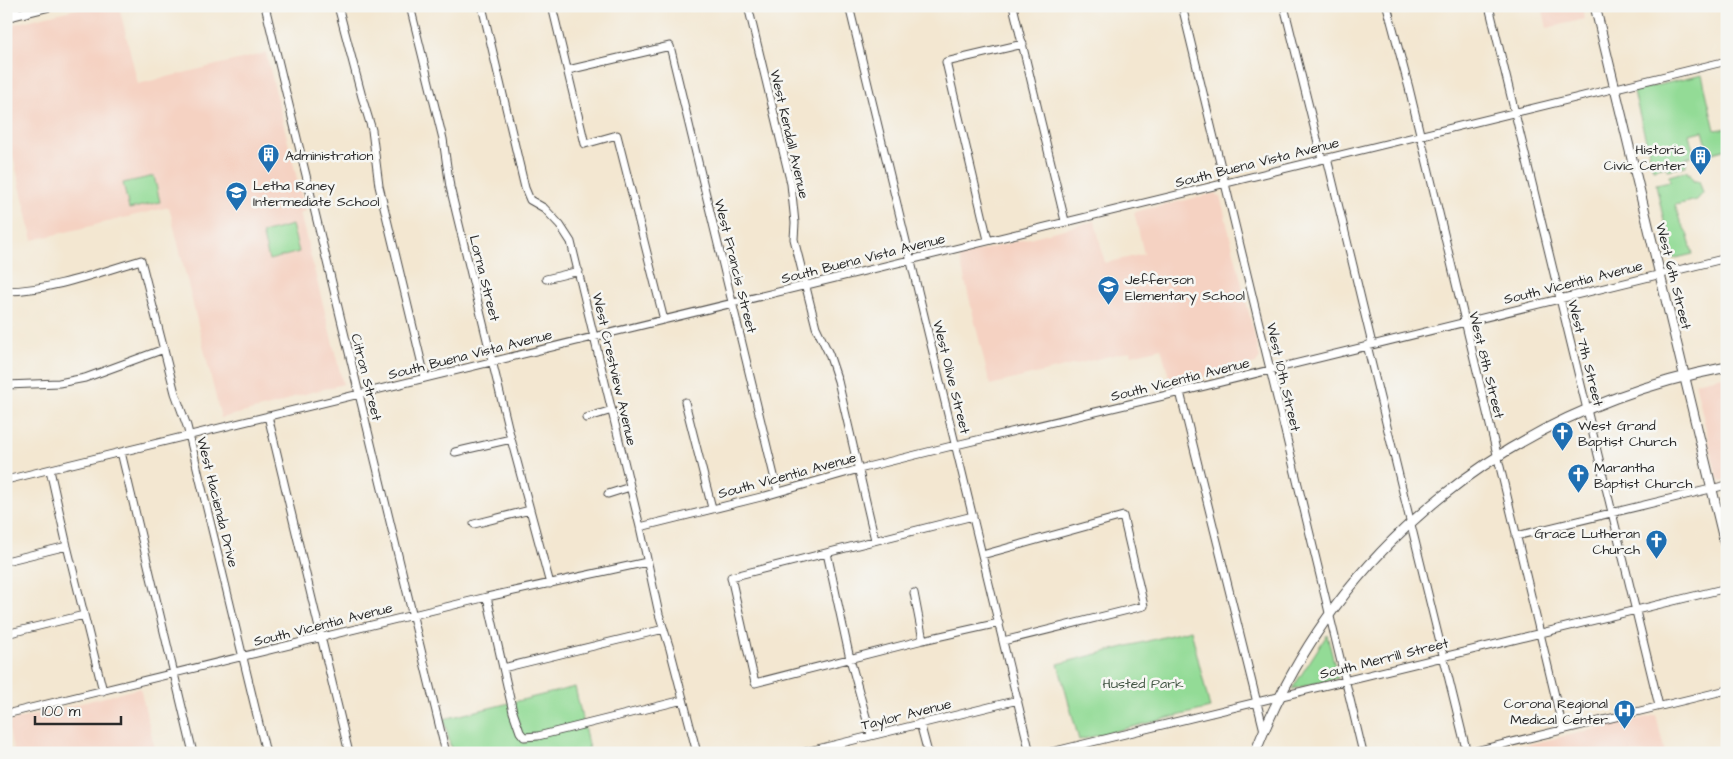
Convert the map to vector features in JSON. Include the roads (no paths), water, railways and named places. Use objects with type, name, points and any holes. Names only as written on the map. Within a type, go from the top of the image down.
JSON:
[{"type":"main road","points":[[6,8],[16,6]]},
{"type":"main road","points":[[6,17],[50,6]]},
{"type":"main road","name":"West 6th Street","points":[[1595,6],[1727,552]]},
{"type":"main road","points":[[1255,753],[1281,695],[1330,614],[1359,577],[1410,524],[1453,488],[1497,456],[1544,429],[1587,408],[1684,375],[1727,367]]},
{"type":"street","name":"Citron Street","points":[[264,6],[446,753]]},
{"type":"street","points":[[338,6],[372,130],[379,186],[426,377]]},
{"type":"street","name":"Lorna Street","points":[[410,6],[444,139],[450,187],[550,584]]},
{"type":"street","name":"West Crestview Avenue","points":[[482,6],[525,188],[530,200],[544,208],[560,225],[571,242],[647,562],[697,753]]},
{"type":"street","points":[[552,6],[585,144],[617,135],[664,320]]},
{"type":"street","name":"West Kendall Avenue","points":[[748,6],[791,184],[795,223],[794,239],[816,327],[832,361],[838,381],[875,540]]},
{"type":"street","name":"West Olive Street","points":[[849,6],[1030,753]]},
{"type":"street","points":[[1013,6],[1065,221]]},
{"type":"street","points":[[1182,8],[1193,6]]},
{"type":"street","points":[[1284,6],[1324,159],[1410,524],[1467,753],[1727,690]]},
{"type":"street","name":"West 8th Street","points":[[1387,6],[1420,135],[1563,729]]},
{"type":"street","name":"West 7th Street","points":[[1489,6],[1659,706]]},
{"type":"street","name":"West 10th Street","points":[[1182,8],[1363,753]]},
{"type":"street","points":[[988,240],[946,62],[1023,44]]},
{"type":"street","name":"West Francis Street","points":[[568,70],[670,46],[778,492]]},
{"type":"street","name":"South Buena Vista Avenue","points":[[6,480],[1727,61]]},
{"type":"street","name":"South Vicentia Avenue","points":[[640,527],[859,469],[1727,258]]},
{"type":"street","name":"West Hacienda Drive","points":[[6,291],[27,291],[141,260],[175,393],[189,435],[266,753]]},
{"type":"street","points":[[546,279],[579,271]]},
{"type":"street","points":[[6,384],[59,383],[85,378],[164,349]]},
{"type":"street","points":[[1180,392],[1264,731]]},
{"type":"street","points":[[685,402],[712,508]]},
{"type":"street","points":[[586,418],[612,410]]},
{"type":"street","points":[[268,416],[350,753]]},
{"type":"street","points":[[455,452],[512,439]]},
{"type":"street","points":[[121,452],[193,753]]},
{"type":"street","points":[[50,470],[103,691]]},
{"type":"street","points":[[1516,536],[1727,485]]},
{"type":"street","points":[[608,494],[630,487]]},
{"type":"street","points":[[474,524],[530,510]]},
{"type":"street","points":[[973,516],[731,577],[755,683],[923,640],[999,623]]},
{"type":"street","points":[[982,555],[1123,516],[1144,606],[1003,641]]},
{"type":"street","points":[[6,561],[67,546]]},
{"type":"street","points":[[827,554],[850,658],[871,735]]},
{"type":"street","name":"South Vicentia Avenue","points":[[6,714],[487,597],[647,562]]},
{"type":"street","name":"South Merrill Street","points":[[1047,753],[1727,588]]},
{"type":"street","points":[[914,593],[923,640]]},
{"type":"street","points":[[487,597],[513,712],[520,732],[524,737],[538,736],[683,700]]},
{"type":"street","points":[[6,634],[84,615]]},
{"type":"street","points":[[504,668],[664,629]]},
{"type":"street","name":"Taylor Avenue","points":[[801,753],[1018,700]]},
{"type":"street","points":[[920,723],[928,753]]},
{"type":"place","name":"Administration","points":[[269,174]]},
{"type":"place","name":"Historic Civic Center","points":[[1701,176]]},
{"type":"place","name":"Letha Raney Intermediate School","points":[[237,212]]},
{"type":"place","name":"Jefferson Elementary School","points":[[1109,306]]},
{"type":"place","name":"West Grand Baptist Church","points":[[1562,452]]},
{"type":"place","name":"Marantha Baptist Church","points":[[1578,494]]},
{"type":"place","name":"Grace Lutheran Church","points":[[1656,560]]},
{"type":"place","name":"Corona Regional Medical Center","points":[[1624,730]]},
{"type":"park label","name":"Husted Park","points":[[1143,683]]}]
